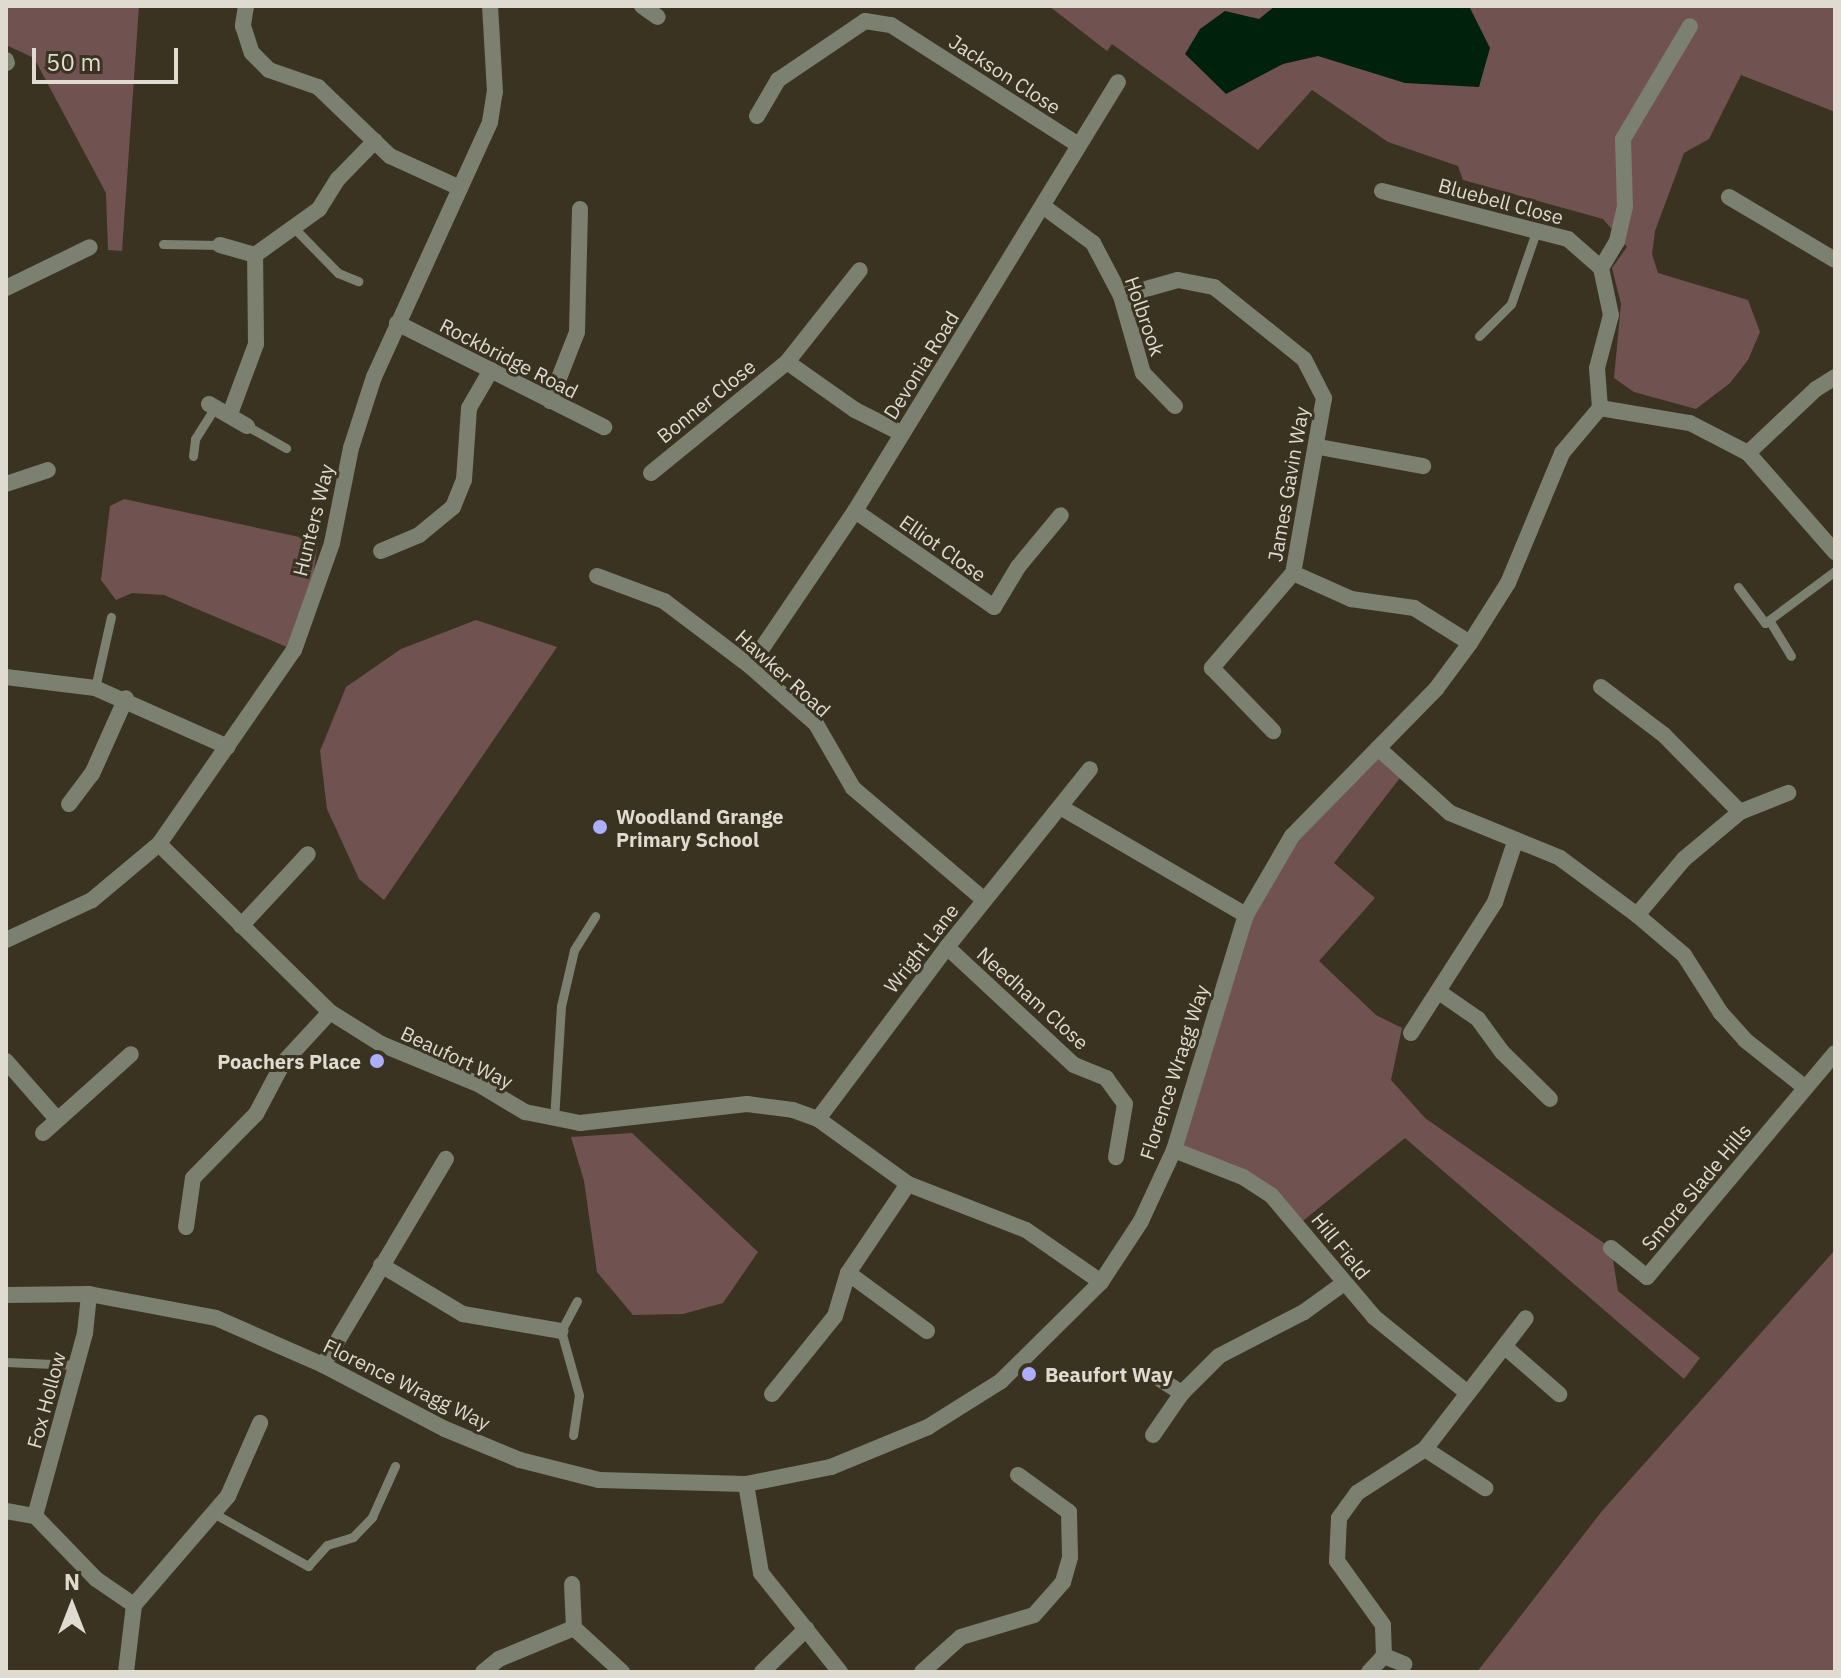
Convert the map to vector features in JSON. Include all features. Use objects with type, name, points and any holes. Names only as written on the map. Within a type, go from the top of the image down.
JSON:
[{"type":"street","points":[[246,6],[243,26],[252,53],[269,70],[318,87],[390,156],[460,188]]},
{"type":"street","name":"Hunters Way","points":[[6,940],[92,900],[159,844],[294,650],[307,621],[332,543],[351,448],[397,323],[490,122],[495,92],[490,6]]},
{"type":"street","points":[[642,6],[658,17]]},
{"type":"street","name":"Jackson Close","points":[[757,116],[778,80],[868,13],[1079,145]]},
{"type":"street","points":[[1690,26],[1623,139],[1625,207],[1617,241],[1601,268],[1611,315],[1597,368],[1600,408],[1690,423],[1748,453],[1835,552]]},
{"type":"street","name":"Devonia Road","points":[[750,666],[855,511],[1118,82]]},
{"type":"street","points":[[255,255],[319,209],[338,179],[375,141]]},
{"type":"street","name":"Bluebell Close","points":[[1382,191],[1568,239],[1601,268]]},
{"type":"street","points":[[1729,197],[1835,260]]},
{"type":"street","name":"Holbrook","points":[[1044,207],[1093,243],[1121,296],[1143,373],[1175,406]]},
{"type":"street","points":[[550,401],[577,332],[580,209]]},
{"type":"street","points":[[220,245],[255,255]]},
{"type":"street","points":[[6,288],[90,247]]},
{"type":"street","points":[[247,426],[218,408],[249,372],[256,344],[255,255]]},
{"type":"street","name":"Bonner Close","points":[[651,473],[787,362],[860,270]]},
{"type":"street","name":"James Gavin Way","points":[[1121,296],[1178,280],[1214,287],[1304,359],[1324,398],[1319,447],[1293,573],[1212,668],[1273,731]]},
{"type":"street","name":"Rockbridge Road","points":[[397,323],[604,427]]},
{"type":"street","name":"Bonner Close","points":[[787,362],[855,410],[901,433]]},
{"type":"street","points":[[381,551],[419,535],[453,507],[464,480],[469,408],[491,370]]},
{"type":"street","points":[[1748,453],[1816,389],[1835,377]]},
{"type":"street","name":"Florence Wragg Way","points":[[6,1295],[89,1294],[216,1318],[323,1365],[445,1429],[520,1460],[599,1480],[746,1484],[831,1467],[928,1427],[1001,1381],[1101,1282],[1141,1221],[1174,1150],[1246,915],[1292,836],[1436,689],[1470,643],[1508,583],[1562,453],[1600,408]]},
{"type":"street","points":[[1319,447],[1423,466]]},
{"type":"street","points":[[6,484],[48,470]]},
{"type":"street","name":"Elliot Close","points":[[855,511],[994,607],[1018,567],[1061,515]]},
{"type":"street","points":[[1293,573],[1351,599],[1414,608],[1470,643]]},
{"type":"street","name":"Hawker Road","points":[[597,576],[664,601],[750,666],[816,724],[853,788],[984,900]]},
{"type":"street","points":[[6,677],[95,688],[126,698],[228,747]]},
{"type":"street","points":[[1601,687],[1664,735],[1740,812]]},
{"type":"street","points":[[69,804],[92,774],[126,698]]},
{"type":"street","points":[[1378,748],[1450,813],[1560,858],[1637,915],[1684,955],[1721,1013],[1745,1040],[1803,1086]]},
{"type":"street","name":"Wright Lane","points":[[818,1119],[947,947],[1062,808],[1090,769]]},
{"type":"street","points":[[1637,915],[1684,859],[1740,812],[1788,793]]},
{"type":"street","points":[[1062,808],[1246,915]]},
{"type":"street","points":[[1411,1033],[1495,902],[1515,842]]},
{"type":"street","name":"Beaufort Way","points":[[159,844],[330,1012],[381,1044],[478,1084],[525,1112],[580,1123],[747,1104],[818,1119],[908,1184],[1026,1230],[1101,1282]]},
{"type":"street","points":[[241,926],[308,854]]},
{"type":"street","name":"Needham Close","points":[[947,947],[1074,1065],[1106,1078],[1125,1104],[1116,1157]]},
{"type":"street","points":[[1439,992],[1478,1019],[1502,1052],[1550,1099]]},
{"type":"street","points":[[186,1227],[193,1178],[256,1114],[283,1063],[330,1012]]},
{"type":"street","name":"Smore Slade Hills","points":[[1611,1248],[1647,1277],[1803,1086],[1835,1053]]},
{"type":"street","points":[[43,1133],[56,1118],[131,1054]]},
{"type":"street","points":[[6,1061],[56,1118]]},
{"type":"street","name":"Hill Field","points":[[1174,1150],[1243,1177],[1271,1195],[1374,1317],[1465,1391]]},
{"type":"street","points":[[323,1365],[446,1159]]},
{"type":"street","points":[[772,1394],[835,1316],[848,1273],[908,1184]]},
{"type":"street","points":[[381,1265],[463,1314],[561,1331]]},
{"type":"street","points":[[848,1273],[927,1331]]},
{"type":"street","points":[[1153,1435],[1182,1393],[1219,1356],[1304,1312],[1344,1283]]},
{"type":"street","name":"Fox Hollow","points":[[35,1516],[77,1365],[89,1294]]},
{"type":"street","points":[[1369,1672],[1384,1656],[1383,1625],[1337,1561],[1334,1542],[1339,1518],[1357,1493],[1425,1449],[1465,1391],[1505,1347],[1526,1318]]},
{"type":"street","points":[[1505,1347],[1559,1394]]},
{"type":"street","points":[[1157,1377],[1182,1393]]},
{"type":"street","points":[[126,1672],[134,1605],[215,1514],[260,1423]]},
{"type":"street","points":[[1425,1449],[1485,1488]]},
{"type":"street","points":[[922,1672],[961,1637],[1034,1615],[1049,1603],[1070,1557],[1076,1511],[1018,1475]]},
{"type":"street","points":[[746,1484],[761,1573],[840,1672]]},
{"type":"street","points":[[6,1511],[35,1516],[96,1579],[134,1605]]},
{"type":"street","points":[[572,1584],[574,1628],[622,1672]]},
{"type":"street","points":[[483,1672],[499,1659],[574,1628]]},
{"type":"street","points":[[762,1672],[806,1629]]},
{"type":"street","points":[[1384,1656],[1404,1664]]},
{"type":"lane","points":[[294,228],[338,273],[358,281]]},
{"type":"lane","points":[[1479,336],[1511,304],[1537,229]]},
{"type":"lane","points":[[163,244],[220,245]]},
{"type":"lane","points":[[193,456],[195,439],[218,408]]},
{"type":"lane","points":[[247,426],[286,448]]},
{"type":"lane","points":[[1738,587],[1760,623],[1769,620],[1835,571]]},
{"type":"lane","points":[[95,688],[111,617]]},
{"type":"lane","points":[[1769,620],[1791,656]]},
{"type":"lane","points":[[554,1120],[561,1006],[574,950],[595,916]]},
{"type":"lane","points":[[573,1435],[579,1395],[561,1331],[577,1301]]},
{"type":"lane","points":[[6,1362],[77,1365]]},
{"type":"lane","points":[[215,1514],[308,1566],[327,1545],[353,1537],[372,1517],[395,1466]]},
{"type":"shaded area","points":[[6,6],[139,6],[122,251],[108,250],[106,193],[34,58],[6,45]]},
{"type":"shaded area","points":[[1049,6],[1835,6],[1835,112],[1741,75],[1709,139],[1684,153],[1655,231],[1652,254],[1658,273],[1748,300],[1760,332],[1748,360],[1730,383],[1696,409],[1634,392],[1614,378],[1621,304],[1612,268],[1627,247],[1603,219],[1463,180],[1458,166],[1388,142],[1312,90],[1258,150],[1112,44],[1107,51]]},
{"type":"shaded area","points":[[1275,6],[1469,6],[1490,48],[1479,87],[1405,83],[1318,56],[1283,64],[1226,94],[1185,54],[1200,29],[1225,11],[1259,19]]},
{"type":"shaded area","points":[[124,499],[318,541],[307,621],[294,650],[164,595],[132,593],[116,600],[101,580],[110,506]]},
{"type":"shaded area","points":[[476,620],[557,647],[384,900],[359,879],[327,809],[320,751],[346,687],[401,649]]},
{"type":"shaded area","points":[[1378,748],[1403,774],[1334,863],[1375,898],[1319,961],[1376,1015],[1402,1028],[1391,1080],[1425,1118],[1611,1248],[1618,1291],[1700,1358],[1684,1379],[1405,1138],[1299,1224],[1243,1177],[1174,1150],[1243,933],[1292,836]]},
{"type":"shaded area","points":[[632,1133],[758,1252],[723,1303],[683,1314],[633,1315],[597,1272],[584,1181],[571,1137]]},
{"type":"shaded area","points":[[1835,1250],[1835,1672],[1477,1672],[1602,1511]]},
{"type":"place","name":"Woodland Grange Primary School","points":[[600,827]]},
{"type":"place","name":"Poachers Place","points":[[377,1061]]},
{"type":"place","name":"Beaufort Way","points":[[1029,1374]]}]
